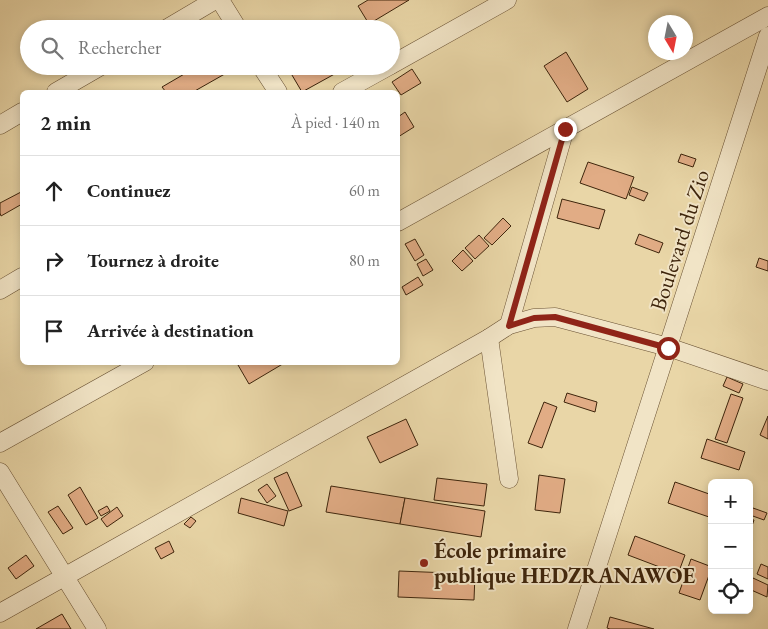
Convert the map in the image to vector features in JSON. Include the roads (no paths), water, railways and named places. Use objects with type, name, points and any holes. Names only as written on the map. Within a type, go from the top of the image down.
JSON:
[{"type":"street","points":[[181,20],[215,0]]},
{"type":"street","points":[[220,0],[232,20]]},
{"type":"street","points":[[400,60],[507,0]]},
{"type":"street","points":[[400,221],[768,16]]},
{"type":"street","name":"Boulevard du Zio","points":[[577,629],[768,36]]},
{"type":"street","points":[[59,90],[85,75]]},
{"type":"street","points":[[267,75],[277,90]]},
{"type":"street","points":[[346,90],[373,75]]},
{"type":"street","points":[[0,125],[20,113]]},
{"type":"street","points":[[509,326],[565,129]]},
{"type":"street","points":[[0,290],[20,278]]},
{"type":"street","points":[[0,613],[509,326],[534,318],[555,317],[668,348],[768,381]]},
{"type":"street","points":[[490,338],[509,479]]},
{"type":"street","points":[[0,443],[140,365]]},
{"type":"street","points":[[0,472],[97,629]]},
{"type":"place","name":"École primaire publique HEDZRANAWOE","points":[[424,563]]}]
